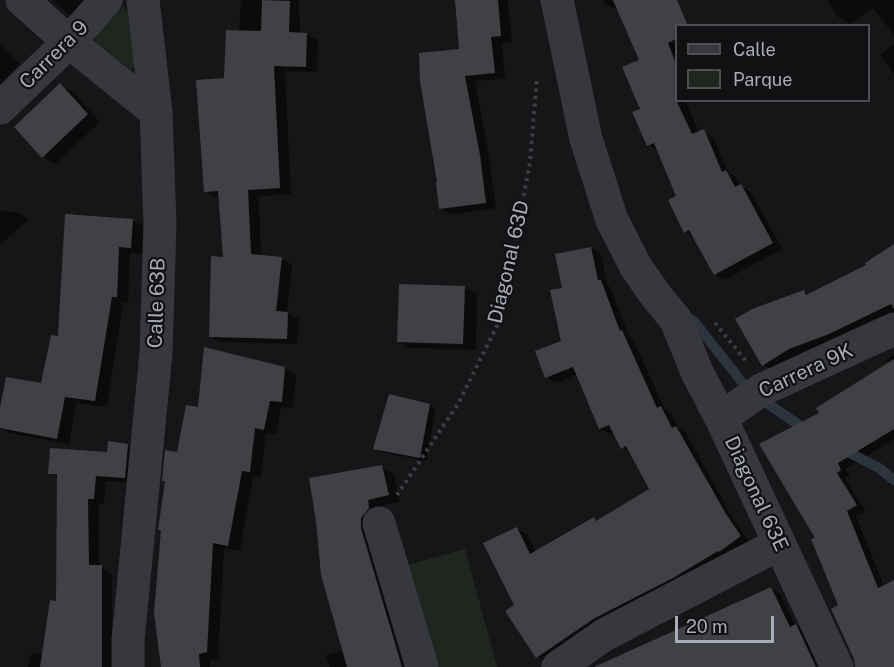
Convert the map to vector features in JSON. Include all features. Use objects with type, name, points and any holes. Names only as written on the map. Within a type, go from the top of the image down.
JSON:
[{"type":"street","points":[[22,0],[69,42],[156,112]]},
{"type":"street","name":"Carrera 9","points":[[0,108],[69,42],[106,0]]},
{"type":"street","points":[[143,0],[156,112]]},
{"type":"street","name":"Diagonal 63E","points":[[557,0],[586,139],[612,220],[636,267],[676,320],[697,372],[749,399],[779,544],[837,667]]},
{"type":"street","name":"Calle 63B","points":[[128,667],[128,640],[156,353],[160,223],[156,112]]},
{"type":"street","name":"Carrera 9K","points":[[749,399],[894,329]]},
{"type":"street","points":[[379,523],[422,667]]},
{"type":"street","points":[[558,667],[604,635],[779,544]]},
{"type":"path","name":"Diagonal 63D","points":[[379,523],[458,404],[501,318],[530,162],[537,75]]},
{"type":"path","points":[[709,316],[749,399]]},
{"type":"green space","points":[[123,7],[128,13],[135,66],[131,70],[95,42],[96,35]]},
{"type":"green space","points":[[465,549],[497,667],[431,667],[400,567]]},
{"type":"building","points":[[262,0],[290,1],[289,32],[307,33],[306,67],[274,66],[280,188],[248,190],[251,254],[282,257],[276,311],[288,312],[287,339],[209,337],[211,256],[223,257],[218,191],[204,192],[196,80],[224,78],[226,30],[261,31]]},
{"type":"building","points":[[455,0],[498,0],[501,36],[491,37],[495,73],[465,76],[480,155],[486,203],[439,209],[437,182],[420,81],[419,53],[459,49]]},
{"type":"building","points":[[613,0],[677,0],[687,24],[675,24],[675,40],[668,43],[675,61],[675,102],[692,134],[704,129],[722,172],[726,170],[735,187],[741,184],[773,243],[714,275],[689,230],[684,233],[668,200],[676,196],[654,143],[647,146],[632,112],[640,109],[622,67],[639,60]]},
{"type":"building","points":[[60,83],[88,114],[42,158],[14,127]]},
{"type":"building","points":[[65,214],[133,219],[131,248],[119,247],[117,297],[112,297],[95,401],[65,397],[57,439],[0,428],[0,408],[6,377],[41,383],[51,335],[58,336]]},
{"type":"building","points":[[894,244],[894,309],[891,304],[829,334],[789,349],[762,366],[735,319],[752,309],[804,290],[806,295],[866,265],[865,263]]},
{"type":"building","points":[[591,247],[598,280],[601,280],[620,331],[622,330],[657,408],[661,406],[672,428],[676,426],[741,536],[719,552],[673,578],[595,618],[536,658],[505,611],[514,605],[483,543],[517,527],[530,554],[594,517],[596,521],[649,489],[626,446],[621,449],[609,425],[599,429],[573,367],[545,378],[535,351],[561,341],[550,290],[562,288],[555,254]]},
{"type":"building","points":[[399,284],[465,286],[463,344],[397,342]]},
{"type":"building","points":[[204,347],[285,367],[282,402],[270,401],[264,430],[255,428],[250,472],[242,471],[228,546],[213,543],[207,652],[199,654],[200,667],[161,667],[154,613],[161,530],[158,530],[165,481],[162,481],[165,450],[177,452],[186,405],[198,407]]},
{"type":"building","points":[[894,359],[894,429],[838,463],[841,470],[837,473],[857,505],[847,511],[878,588],[894,580],[894,667],[855,667],[854,659],[831,609],[838,605],[811,539],[815,538],[759,444],[819,413],[816,408]]},
{"type":"building","points":[[389,394],[430,404],[420,458],[373,449]]},
{"type":"building","points":[[108,441],[128,444],[125,478],[96,476],[94,499],[88,499],[89,565],[102,565],[102,667],[40,667],[50,600],[56,601],[57,474],[48,474],[50,448],[107,452]]},
{"type":"building","points":[[382,465],[389,495],[368,500],[369,508],[361,518],[361,528],[402,667],[347,667],[321,575],[309,478]]},
{"type":"building","points":[[771,587],[790,627],[796,624],[816,667],[594,667]]},
{"type":"waterway","points":[[685,318],[693,320],[749,391],[808,431]]},
{"type":"waterway","points":[[840,448],[879,468],[894,480]]}]
